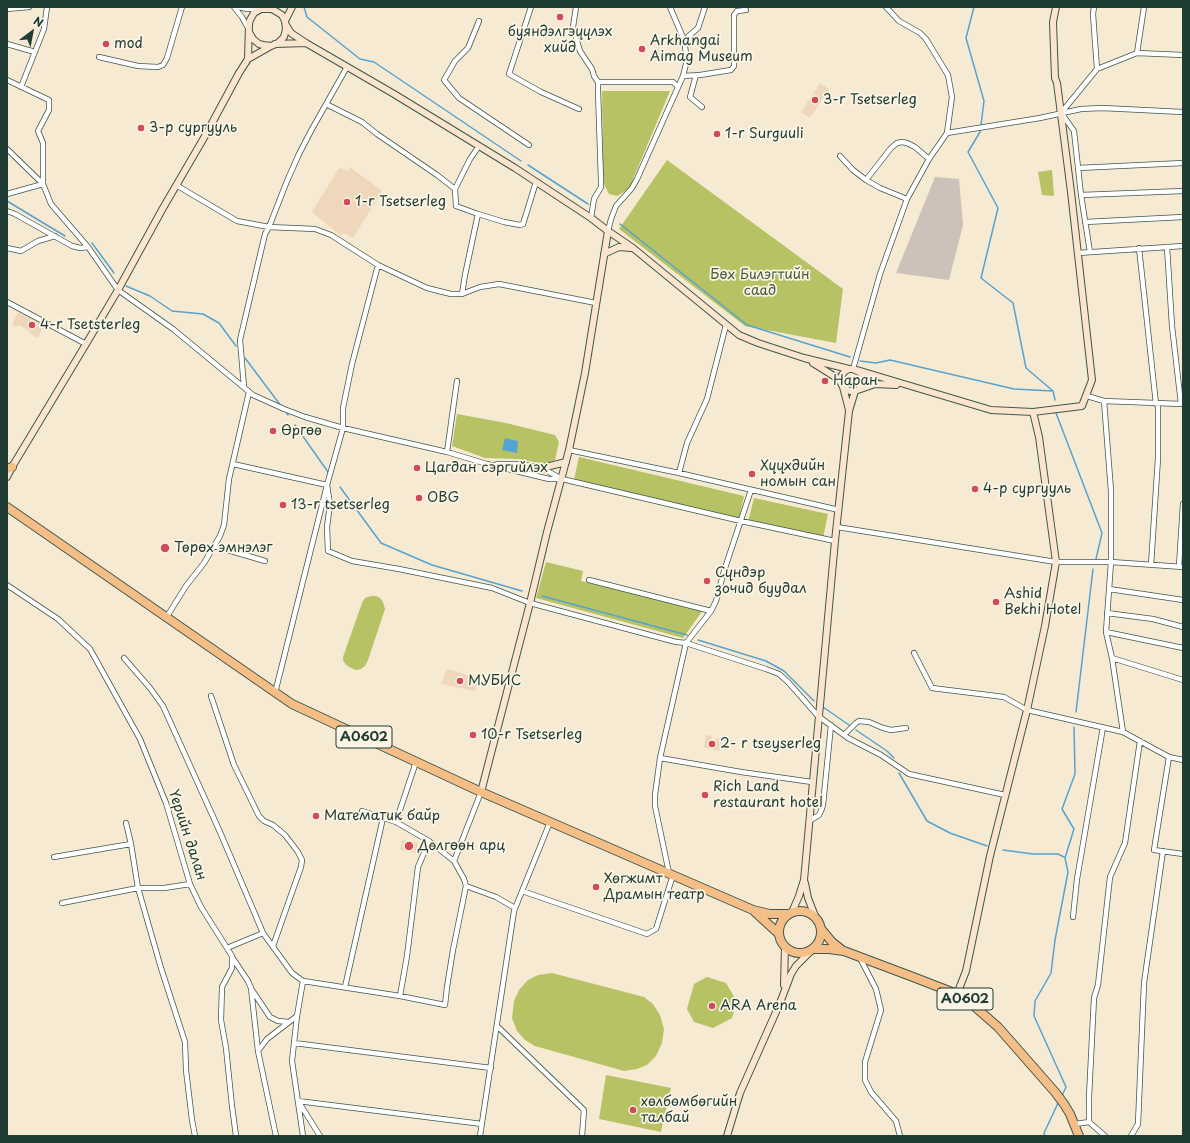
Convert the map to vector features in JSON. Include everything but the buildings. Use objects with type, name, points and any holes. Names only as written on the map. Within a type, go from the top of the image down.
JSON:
[{"type":"highway","name":"A0602","points":[[7,507],[292,704],[481,792],[753,910],[770,914],[804,911],[815,916],[820,922],[822,930],[832,942],[844,951]]},
{"type":"highway","name":"A0602","points":[[753,910],[779,934],[781,942],[790,951],[803,953],[812,950],[829,948],[844,951],[957,994],[974,1006],[998,1027],[1055,1092],[1064,1104],[1075,1124],[1079,1136]]},
{"type":"highway","points":[[779,934],[779,927],[782,920],[790,913]]},
{"type":"highway","points":[[812,950],[819,944],[822,930]]},
{"type":"street","points":[[7,9],[29,7]]},
{"type":"street","points":[[21,87],[44,29],[47,7]]},
{"type":"street","points":[[99,57],[138,66],[158,67],[163,65],[167,58],[182,7]]},
{"type":"street","points":[[234,7],[242,17],[253,39],[259,44],[273,45],[306,43]]},
{"type":"street","points":[[238,7],[247,9],[272,9],[281,7]]},
{"type":"street","points":[[248,59],[284,37],[286,23],[292,7]]},
{"type":"street","points":[[531,7],[509,74],[541,92],[579,109]]},
{"type":"street","points":[[576,7],[573,27],[576,38],[580,51],[592,69],[598,82],[601,187],[594,199],[591,218]]},
{"type":"street","points":[[454,861],[481,792],[547,532],[562,479],[585,373],[611,219],[616,206],[632,188],[677,86],[683,76],[687,60],[684,40],[670,7]]},
{"type":"street","points":[[684,40],[698,28],[705,7]]},
{"type":"street","points":[[853,369],[880,274],[907,199],[929,159],[947,133],[952,97],[948,75],[926,38],[899,21],[886,7]]},
{"type":"street","points":[[272,9],[282,15],[291,33],[306,43],[394,94],[591,218],[633,248],[740,335],[758,343],[804,358],[853,369],[991,410],[1033,412],[1082,406],[1092,380],[1071,192],[1057,83],[1055,78],[1053,22],[1056,7]]},
{"type":"street","points":[[1094,7],[1093,14],[1098,69]]},
{"type":"street","points":[[1137,53],[1144,7]]},
{"type":"street","points":[[7,477],[9,468],[118,290],[248,59],[249,24],[252,16],[261,9]]},
{"type":"street","points":[[683,76],[732,70],[734,66],[734,15],[736,11],[746,10]]},
{"type":"street","points":[[479,21],[468,48],[455,61],[444,80],[459,98],[528,145]]},
{"type":"street","points":[[7,44],[35,52]]},
{"type":"street","points":[[1061,113],[1098,69],[1137,53],[1183,56]]},
{"type":"street","points":[[244,387],[240,340],[265,234],[286,181],[299,154],[347,67]]},
{"type":"street","points":[[696,75],[690,97],[702,106]]},
{"type":"street","points":[[7,80],[49,100],[50,110],[38,131],[43,143],[43,184],[51,204],[88,246],[118,290],[173,329],[253,395],[305,417],[343,428],[447,452],[487,464],[549,479],[562,479],[741,521],[835,541]]},
{"type":"street","points":[[598,82],[673,82],[677,86]]},
{"type":"street","points":[[326,104],[362,122],[455,189]]},
{"type":"street","points":[[947,133],[1040,118],[1081,109],[1102,108],[1183,112]]},
{"type":"street","points":[[1061,113],[1074,131],[1081,195],[1090,252]]},
{"type":"street","points":[[866,180],[891,148],[897,143],[907,143],[915,147],[929,159]]},
{"type":"street","points":[[478,146],[455,189],[456,206],[504,222],[520,225],[523,224],[536,182]]},
{"type":"street","points":[[7,149],[43,184]]},
{"type":"street","points":[[840,156],[853,170],[866,180],[880,188],[907,199]]},
{"type":"street","points":[[1078,168],[1183,163]]},
{"type":"street","points":[[7,194],[43,184]]},
{"type":"street","points":[[176,185],[237,221],[269,227],[315,229],[331,235],[378,265],[427,288],[451,294],[462,294],[480,287],[499,284],[596,303]]},
{"type":"street","points":[[1081,195],[1183,191]]},
{"type":"street","points":[[7,211],[72,246],[80,248],[88,246]]},
{"type":"street","points":[[462,294],[478,214]]},
{"type":"street","points":[[1085,222],[1183,217]]},
{"type":"street","points":[[7,248],[21,251],[38,241],[55,236]]},
{"type":"street","points":[[1078,253],[1183,246]]},
{"type":"street","points":[[604,254],[619,247],[633,248]]},
{"type":"street","points":[[1087,396],[1104,402],[1182,404],[1172,326],[1167,247]]},
{"type":"street","points":[[1139,248],[1157,404],[1158,458],[1151,565]]},
{"type":"street","points":[[275,693],[343,428],[343,408],[378,265]]},
{"type":"street","points":[[7,302],[86,344]]},
{"type":"street","points":[[679,473],[687,443],[707,399],[726,325]]},
{"type":"street","points":[[804,358],[832,374],[846,390],[857,390],[875,384],[904,385]]},
{"type":"street","points":[[790,913],[799,896],[804,880],[818,716],[849,411],[857,390],[862,385],[863,377],[861,373],[853,369],[845,371],[841,379],[849,411]]},
{"type":"street","points":[[447,452],[457,381]]},
{"type":"street","points":[[166,618],[186,586],[204,563],[220,536],[224,525],[232,464],[249,392]]},
{"type":"street","points":[[1104,402],[1111,491],[1111,562],[1106,632],[1112,658],[1123,732]]},
{"type":"street","points":[[957,994],[966,971],[990,856],[1027,710],[1045,626],[1056,562],[1039,437],[1033,412]]},
{"type":"street","points":[[569,450],[679,473],[839,510]]},
{"type":"street","points":[[542,468],[566,462]]},
{"type":"street","points":[[232,464],[328,484]]},
{"type":"street","points":[[487,464],[519,464],[542,468],[562,479]]},
{"type":"street","points":[[328,484],[330,504],[326,527],[328,550],[352,561],[492,588],[530,603],[676,642],[686,643],[778,674],[788,682],[818,716],[844,735],[881,755],[909,774],[1005,795]]},
{"type":"street","points":[[522,891],[647,934],[656,929],[671,874],[655,806],[660,758],[686,643],[711,611],[716,601],[724,571],[751,490]]},
{"type":"street","points":[[837,526],[1056,562],[1111,562],[1181,566],[1183,504]]},
{"type":"street","points":[[214,546],[265,561]]},
{"type":"street","points":[[589,580],[711,611]]},
{"type":"street","name":"Үерийн далан","points":[[7,585],[58,619],[90,649],[140,739],[166,803],[190,884],[201,907],[270,1017],[289,1022]]},
{"type":"street","points":[[1109,589],[1183,600]]},
{"type":"street","points":[[1107,613],[1153,619],[1183,626]]},
{"type":"street","points":[[1106,632],[1183,648]]},
{"type":"street","points":[[914,653],[932,688],[1004,697],[1027,710],[1123,732],[1170,757],[1183,760]]},
{"type":"street","points":[[124,658],[150,688],[163,706],[220,832],[262,932],[292,973],[303,981],[400,996],[445,1005],[453,950],[466,886],[462,875],[454,861],[429,841],[396,822],[362,811]]},
{"type":"street","points":[[1112,658],[1183,680]]},
{"type":"street","points":[[211,696],[234,765],[259,816],[285,835],[302,860],[301,867],[272,946]]},
{"type":"street","points":[[844,735],[856,722],[859,721],[869,722],[891,730],[906,728]]},
{"type":"street","points":[[809,821],[819,815],[823,804],[831,725]]},
{"type":"street","points":[[1073,917],[1077,879],[1103,727]]},
{"type":"street","points":[[1105,1136],[1089,1122],[1094,998],[1098,985],[1110,877],[1125,843],[1140,740]]},
{"type":"street","points":[[1170,757],[1154,850],[1183,854]]},
{"type":"street","points":[[660,758],[812,782]]},
{"type":"street","points":[[396,822],[416,762]]},
{"type":"street","points":[[345,987],[383,818]]},
{"type":"street","points":[[480,1136],[516,908],[550,822]]},
{"type":"street","points":[[126,823],[138,888],[161,968],[185,1042],[186,1070],[195,1136]]},
{"type":"street","points":[[400,996],[408,956],[418,867],[429,841]]},
{"type":"street","points":[[54,857],[131,844]]},
{"type":"street","points":[[1131,1136],[1138,1124],[1144,983],[1163,851]]},
{"type":"street","points":[[804,880],[808,898],[815,916]]},
{"type":"street","points":[[62,903],[138,888],[164,888],[190,884]]},
{"type":"street","points":[[466,886],[496,897],[516,908]]},
{"type":"street","points":[[227,948],[262,932]]},
{"type":"street","points":[[783,993],[785,947]]},
{"type":"street","points":[[727,1136],[740,1093],[791,974],[796,966],[812,950]]},
{"type":"street","points":[[232,956],[232,968],[222,987],[221,1020],[226,1048],[236,1136]]},
{"type":"street","points":[[859,957],[876,989],[881,1010],[865,1062],[865,1080],[871,1092],[896,1121],[900,1136]]},
{"type":"street","points":[[303,981],[292,1061],[303,1136]]},
{"type":"street","points":[[251,988],[258,1051],[276,1136]]},
{"type":"street","points":[[258,1051],[267,1039],[297,1016]]},
{"type":"street","points":[[497,1026],[584,1110],[582,1136]]},
{"type":"street","points":[[294,1043],[491,1068]]},
{"type":"street","points":[[298,1101],[482,1124]]},
{"type":"street","points":[[298,1101],[320,1136]]},
{"type":"street","points":[[1075,1124],[1089,1122]]},
{"type":"shaded area","name":"3-r Tsetserleg","points":[[820,83],[829,89],[810,118],[801,112]]},
{"type":"shaded area","name":"1-r Tsetserleg","points":[[350,167],[382,191],[353,238],[343,233],[341,236],[312,212],[339,168],[348,171]]},
{"type":"shaded area","points":[[935,177],[959,179],[963,225],[949,280],[896,273]]},
{"type":"shaded area","name":"4-r Tsetsterleg","points":[[18,312],[44,325],[38,338],[29,333],[30,331],[18,325],[17,327],[12,325]]},
{"type":"shaded area","name":"МУБИС","points":[[447,669],[478,678],[475,691],[441,684]]},
{"type":"shaded area","name":"2- r tseyserleg","points":[[706,735],[712,736],[712,740],[715,741],[716,738],[722,739],[719,751],[704,747]]},
{"type":"shaded area","name":"Дөлгөөн арц","points":[[402,840],[418,843],[416,853],[400,850]]},
{"type":"green space","points":[[602,91],[670,91],[631,184],[632,187],[617,196],[609,194],[601,179],[603,175]]},
{"type":"green space","name":"Бөх Билэгтийн саад","points":[[667,160],[843,289],[836,343],[745,326],[619,229]]},
{"type":"green space","points":[[1052,170],[1054,196],[1042,195],[1038,172]]},
{"type":"green space","points":[[457,414],[506,423],[555,435],[559,442],[555,460],[545,464],[518,459],[485,458],[452,446]]},
{"type":"green space","points":[[579,457],[744,496],[739,519],[574,480]]},
{"type":"green space","points":[[754,498],[828,514],[823,538],[748,522]]},
{"type":"green space","points":[[546,562],[583,571],[581,581],[703,610],[683,638],[536,598]]},
{"type":"green space","points":[[371,596],[380,598],[385,609],[368,660],[365,666],[356,670],[346,665],[343,657],[362,603],[365,598]]},
{"type":"green space","points":[[552,973],[644,997],[653,1004],[660,1015],[664,1029],[662,1043],[656,1056],[647,1065],[637,1069],[624,1071],[535,1046],[525,1040],[517,1031],[512,1018],[514,1001],[519,990],[528,980],[538,975]]},
{"type":"green space","name":"ARA Arena","points":[[707,977],[726,983],[737,1002],[732,1018],[713,1028],[694,1022],[687,1009],[694,984]]},
{"type":"green space","name":"хөлбөмбөгийн талбай","points":[[606,1075],[671,1088],[661,1132],[599,1119]]},
{"type":"water","points":[[505,438],[518,441],[517,453],[502,450]]},
{"type":"waterway","points":[[304,7],[307,17],[360,59],[374,62],[521,161]]},
{"type":"waterway","points":[[974,7],[966,38],[984,101],[981,125]]},
{"type":"waterway","points":[[980,129],[980,132],[968,152],[998,208],[981,278],[1013,303],[1026,368],[1053,391]]},
{"type":"waterway","points":[[528,165],[588,204]]},
{"type":"waterway","points":[[7,201],[65,236]]},
{"type":"waterway","points":[[620,224],[747,325],[850,357]]},
{"type":"waterway","points":[[92,243],[114,273]]},
{"type":"waterway","points":[[126,286],[150,296],[172,311],[203,314],[219,323],[236,346]]},
{"type":"waterway","points":[[245,358],[281,406]]},
{"type":"waterway","points":[[860,361],[876,363],[890,360],[1014,389],[1053,391],[1055,400]]},
{"type":"waterway","points":[[285,410],[288,415]]},
{"type":"waterway","points":[[1056,413],[1102,533],[1096,559]]},
{"type":"waterway","points":[[295,425],[328,472]]},
{"type":"waterway","points":[[340,487],[381,543],[432,565],[522,591]]},
{"type":"waterway","points":[[1076,712],[1093,569]]},
{"type":"waterway","points":[[542,596],[687,635]]},
{"type":"waterway","points":[[698,640],[766,661],[784,671],[814,701]]},
{"type":"waterway","points":[[823,707],[849,725]]},
{"type":"waterway","points":[[1062,1096],[1066,1087],[1034,1016],[1035,1001],[1051,973],[1055,940],[1068,872],[1065,858],[1074,829],[1062,809],[1075,774],[1074,727]]},
{"type":"waterway","points":[[856,730],[887,751],[894,758]]},
{"type":"waterway","points":[[899,773],[927,821],[950,833],[987,846]]},
{"type":"waterway","points":[[1003,850],[1033,854],[1058,854],[1064,857]]},
{"type":"waterway","points":[[1045,1136],[1044,1133],[1059,1101]]},
{"type":"place","name":"буяндэлгэүүлэх хийд","points":[[560,17]]},
{"type":"place","name":"mod","points":[[106,44]]},
{"type":"place","name":"Arkhangai Aimag Museum","points":[[642,49]]},
{"type":"place","name":"3-r Tsetserleg","points":[[815,100]]},
{"type":"place","name":"3-р сургууль","points":[[141,128]]},
{"type":"place","name":"1-r Surguuli","points":[[717,134]]},
{"type":"place","name":"1-r Tsetserleg","points":[[347,202]]},
{"type":"place","name":"4-r Tsetsterleg","points":[[32,325]]},
{"type":"place","name":"Наран","points":[[825,381]]},
{"type":"place","name":"Өргөө","points":[[273,431]]},
{"type":"place","name":"Цагдан сэргийлэх","points":[[417,468]]},
{"type":"place","name":"Хүүхдийн номын сан","points":[[752,474]]},
{"type":"place","name":"4-р сургууль","points":[[975,489]]},
{"type":"place","name":"OBG","points":[[419,498]]},
{"type":"place","name":"13-r tsetserleg","points":[[283,505]]},
{"type":"place","name":"Төрөх эмнэлэг","points":[[165,548]]},
{"type":"place","name":"Сүндэр зочид буудал","points":[[707,581]]},
{"type":"place","name":"Ashid Bekhi Hotel","points":[[996,602]]},
{"type":"place","name":"МУБИС","points":[[460,681]]},
{"type":"place","name":"10-r Tsetserleg","points":[[473,735]]},
{"type":"place","name":"2- r tseyserleg","points":[[712,744]]},
{"type":"place","name":"Rich Land restaurant hotel","points":[[705,795]]},
{"type":"place","name":"Математик байр","points":[[316,816]]},
{"type":"place","name":"Дөлгөөн арц","points":[[409,846]]},
{"type":"place","name":"Хөгжимт Драмын театр","points":[[596,887]]},
{"type":"place","name":"ARA Arena","points":[[712,1006]]},
{"type":"place","name":"хөлбөмбөгийн талбай","points":[[633,1110]]}]
